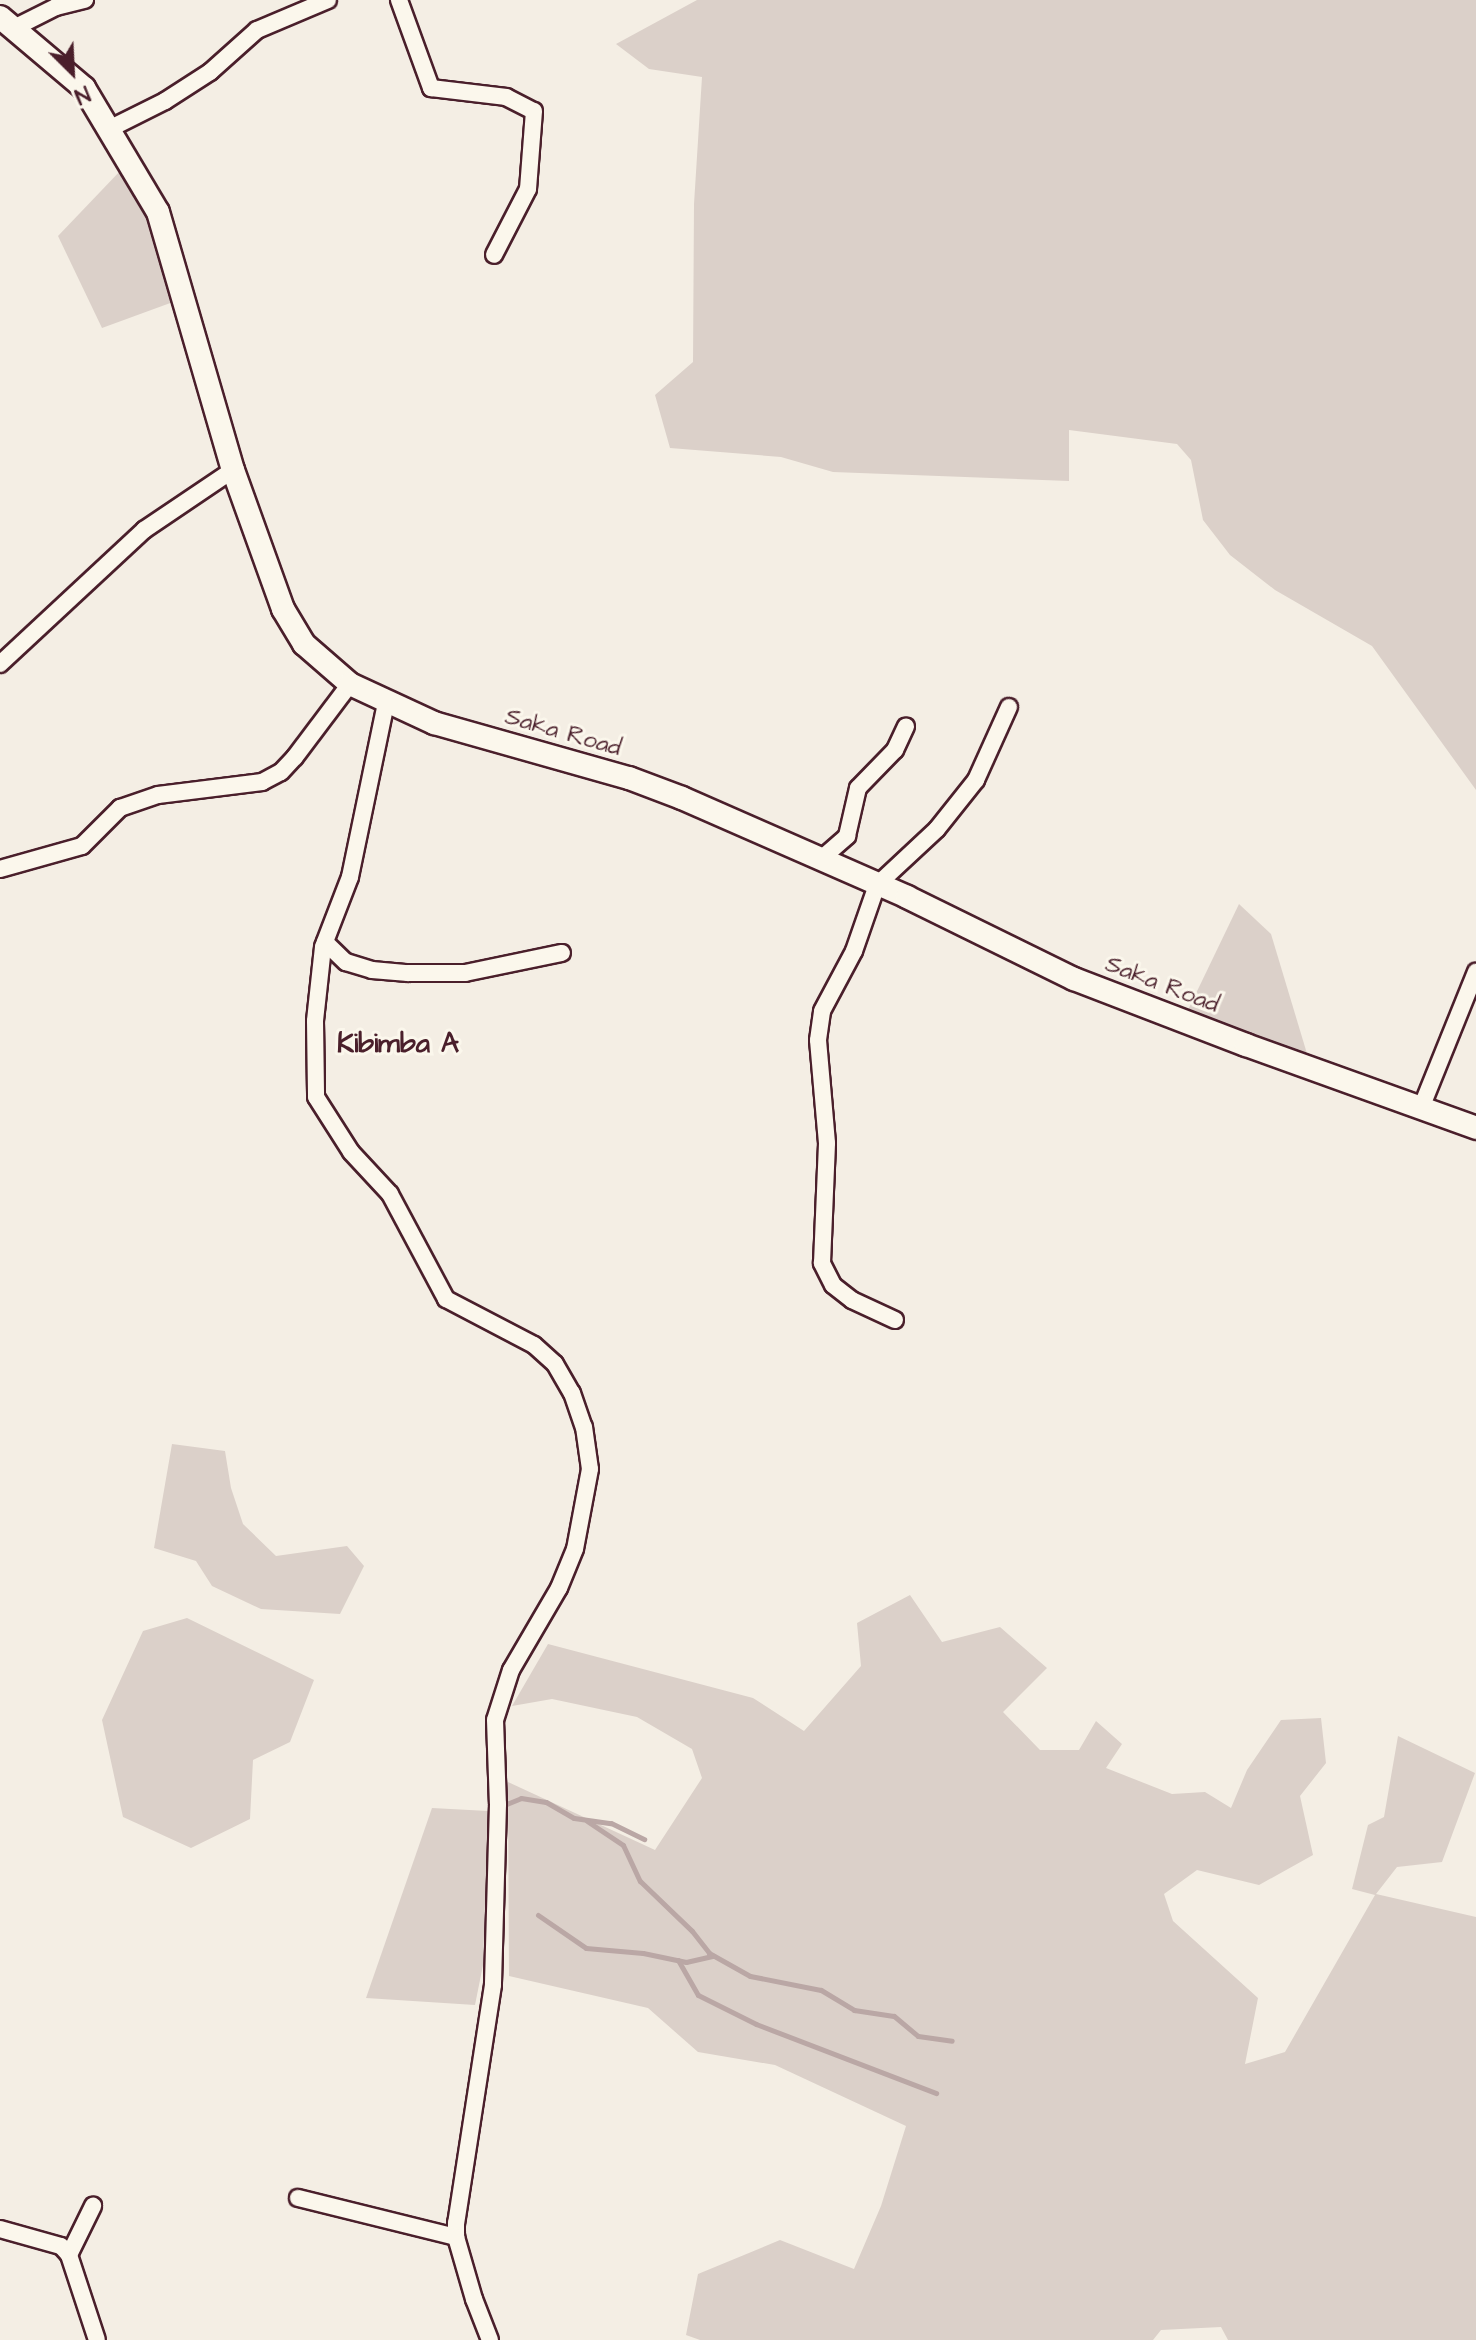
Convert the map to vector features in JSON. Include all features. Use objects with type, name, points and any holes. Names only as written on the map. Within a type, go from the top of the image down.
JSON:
[{"type":"main road","name":"Saka Road","points":[[7,23],[73,77],[109,129],[158,212],[233,470],[283,609],[304,644],[350,684],[434,723],[629,778],[682,798],[821,859],[1074,979],[1476,1128]]},
{"type":"street","points":[[7,23],[85,0]]},
{"type":"street","points":[[109,129],[165,101],[210,72],[257,30],[328,0]]},
{"type":"street","points":[[399,0],[431,88],[506,97],[534,111],[528,189],[494,255]]},
{"type":"street","points":[[0,664],[144,530],[233,470]]},
{"type":"street","points":[[0,869],[82,846],[120,808],[145,799],[184,790],[262,782],[281,772],[350,684]]},
{"type":"street","points":[[386,703],[350,877],[325,942],[315,1021],[316,1097],[351,1152],[390,1194],[446,1299],[534,1345],[555,1364],[572,1393],[584,1427],[590,1469],[575,1549],[559,1588],[511,1670],[495,1720],[498,1804],[493,1985],[477,2072],[471,2144],[460,2184],[456,2237],[490,2340]]},
{"type":"street","points":[[895,1320],[852,1300],[833,1285],[822,1263],[827,1143],[818,1040],[822,1011],[854,951],[877,885],[937,829],[976,780],[1009,707]]},
{"type":"street","points":[[821,859],[847,836],[858,788],[895,750],[906,726]]},
{"type":"street","points":[[325,942],[346,962],[372,970],[408,973],[465,973],[562,953]]},
{"type":"street","points":[[1421,1108],[1476,972]]},
{"type":"street","points":[[298,2198],[456,2237]]},
{"type":"street","points":[[69,2255],[93,2206]]},
{"type":"street","points":[[0,2229],[61,2246],[69,2255],[97,2340]]},
{"type":"shaded area","points":[[697,0],[1476,0],[1476,790],[1372,646],[1275,590],[1230,555],[1203,520],[1191,460],[1177,444],[1069,430],[1069,481],[833,472],[781,457],[670,448],[655,395],[693,362],[694,204],[702,77],[649,69],[616,44]]},
{"type":"shaded area","points":[[122,169],[145,210],[173,302],[102,328],[58,236]]},
{"type":"shaded area","points":[[1239,904],[1271,934],[1308,1057],[1188,1010]]},
{"type":"shaded area","points":[[172,1444],[225,1451],[231,1488],[243,1524],[276,1556],[347,1546],[364,1566],[340,1614],[261,1609],[212,1586],[196,1561],[154,1548]]},
{"type":"shaded area","points":[[910,1595],[942,1642],[1000,1627],[1047,1668],[1003,1712],[1040,1750],[1079,1750],[1096,1721],[1122,1744],[1106,1768],[1172,1794],[1205,1792],[1231,1808],[1247,1770],[1281,1720],[1321,1718],[1326,1763],[1300,1796],[1313,1855],[1259,1885],[1197,1870],[1164,1894],[1173,1921],[1258,1998],[1245,2064],[1285,2052],[1375,1895],[1352,1889],[1368,1825],[1384,1817],[1398,1736],[1475,1773],[1442,1862],[1397,1867],[1376,1894],[1476,1917],[1476,2340],[1228,2340],[1221,2327],[1161,2330],[1153,2340],[700,2340],[686,2335],[698,2274],[780,2240],[854,2269],[881,2206],[906,2126],[775,2065],[698,2052],[648,2008],[509,1976],[508,1782],[655,1850],[702,1778],[692,1749],[637,1717],[552,1699],[512,1706],[548,1644],[753,1698],[804,1731],[861,1666],[857,1623]]},
{"type":"shaded area","points":[[187,1618],[314,1680],[290,1742],[253,1760],[250,1819],[191,1848],[123,1817],[102,1720],[143,1631]]},
{"type":"shaded area","points":[[432,1808],[488,1811],[483,1965],[475,2005],[366,1998]]},
{"type":"waterway","points":[[504,1805],[521,1798],[546,1802],[574,1818],[611,1823],[644,1839]]},
{"type":"waterway","points":[[587,1821],[623,1845],[640,1881],[692,1931],[709,1953],[750,1976],[821,1990],[854,2010],[894,2016],[918,2036],[952,2041]]},
{"type":"waterway","points":[[538,1915],[586,1948],[643,1953],[686,1962],[713,1956]]},
{"type":"waterway","points":[[678,1960],[698,1995],[756,2024],[936,2093]]},
{"type":"district","name":"Kibimba A","points":[[398,1044]]}]
